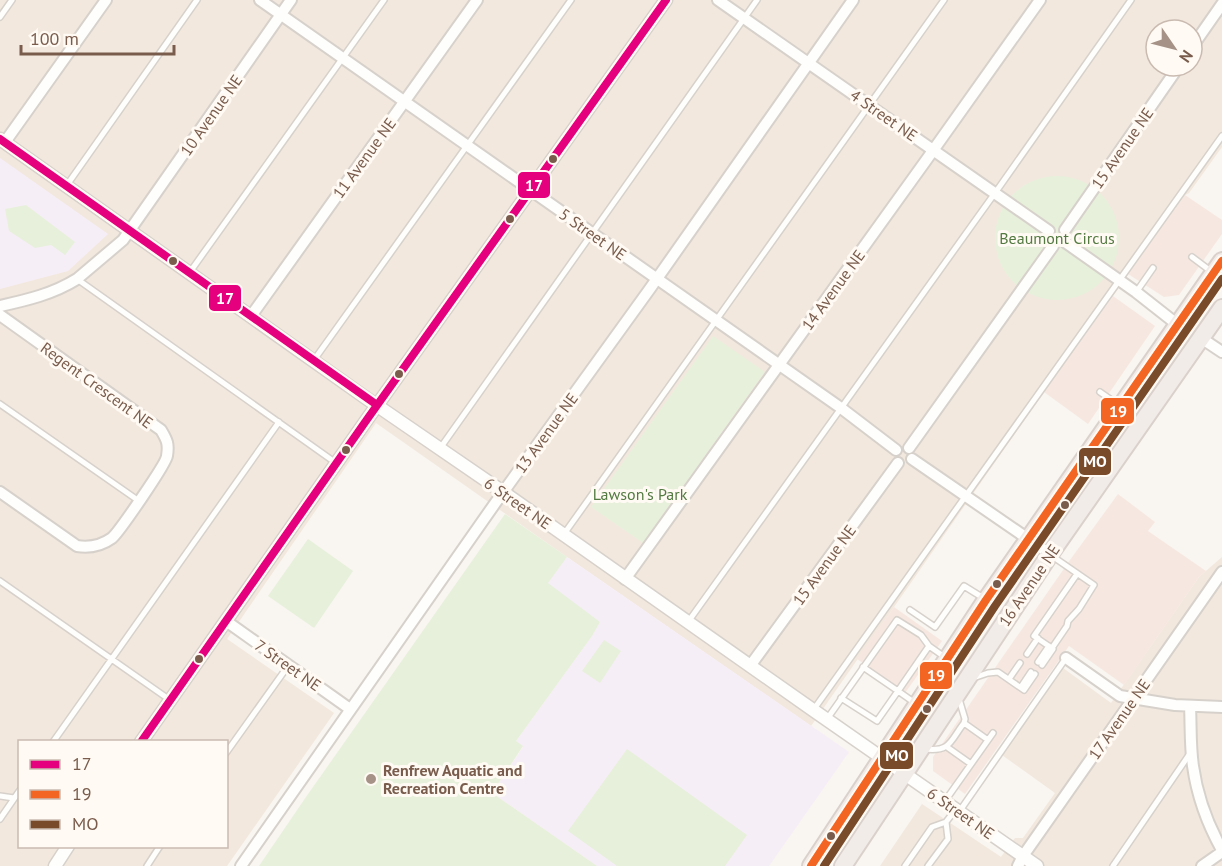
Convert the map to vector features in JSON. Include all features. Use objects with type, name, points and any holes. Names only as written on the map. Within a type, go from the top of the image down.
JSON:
[{"type":"highway","name":"16 Avenue NE","points":[[811,866],[986,600],[1218,267]]},
{"type":"highway","name":"16 Avenue NE","points":[[843,866],[1050,554],[1222,308]]},
{"type":"street","points":[[3,141],[106,0]]},
{"type":"street","name":"5 Street NE","points":[[260,0],[779,364],[896,450]]},
{"type":"street","name":"10 Avenue NE","points":[[0,306],[44,296],[77,279],[123,240],[291,0]]},
{"type":"street","name":"11 Avenue NE","points":[[251,316],[477,0]]},
{"type":"street","points":[[142,740],[666,0]]},
{"type":"street","name":"4 Street NE","points":[[718,0],[1049,231]]},
{"type":"street","name":"13 Avenue NE","points":[[241,866],[503,492],[853,0]]},
{"type":"street","name":"14 Avenue NE","points":[[625,579],[1040,0]]},
{"type":"street","points":[[1204,30],[1222,4]]},
{"type":"street","name":"15 Avenue NE","points":[[1065,230],[1171,78]]},
{"type":"street","name":"6 Street NE","points":[[3,141],[826,720],[958,810],[1020,861],[1037,866]]},
{"type":"street","points":[[1057,227],[1065,230],[1067,236],[1065,242],[1060,246],[1053,246],[1048,240],[1049,231],[1057,227]]},
{"type":"street","points":[[1065,242],[1178,325]]},
{"type":"street","points":[[909,448],[1053,246]]},
{"type":"street","name":"Regent Crescent NE","points":[[0,315],[160,430],[168,441],[167,459],[113,537],[98,546],[87,548],[77,546],[0,492]]},
{"type":"street","points":[[1201,338],[1222,352]]},
{"type":"street","points":[[900,446],[909,448],[912,459],[905,465],[898,463],[894,455],[896,450],[900,446]]},
{"type":"street","points":[[912,459],[1050,554]]},
{"type":"street","name":"15 Avenue NE","points":[[750,666],[898,463]]},
{"type":"street","name":"17 Avenue NE","points":[[1020,861],[1222,572]]},
{"type":"street","name":"7 Street NE","points":[[226,621],[350,709]]},
{"type":"street","points":[[1066,658],[1120,696],[1190,706],[1222,707]]},
{"type":"street","points":[[1190,706],[1196,781],[1202,803],[1222,851],[1202,866]]},
{"type":"street","points":[[55,866],[67,848]]},
{"type":"lane","points":[[0,17],[12,0]]},
{"type":"lane","points":[[67,186],[197,0]]},
{"type":"lane","points":[[190,272],[384,0]]},
{"type":"lane","points":[[314,360],[570,0]]},
{"type":"lane","points":[[440,449],[757,0]]},
{"type":"lane","points":[[563,535],[944,0]]},
{"type":"lane","points":[[688,622],[1131,0]]},
{"type":"lane","points":[[813,710],[1222,136]]},
{"type":"lane","points":[[1192,257],[1218,267]]},
{"type":"lane","points":[[1136,292],[1153,268]]},
{"type":"lane","points":[[77,279],[336,463]]},
{"type":"lane","points":[[1100,392],[1121,407]]},
{"type":"lane","points":[[0,404],[139,501]]},
{"type":"lane","points":[[54,740],[279,423]]},
{"type":"lane","points":[[1040,663],[1094,585],[1050,554]]},
{"type":"lane","points":[[1051,648],[1034,636],[1077,574]]},
{"type":"lane","points":[[0,581],[170,700]]},
{"type":"lane","points":[[910,610],[935,627],[964,586],[986,600]]},
{"type":"lane","points":[[826,720],[897,620],[921,635],[936,653],[947,659]]},
{"type":"lane","points":[[1027,654],[1038,638]]},
{"type":"lane","points":[[841,698],[877,721],[929,646]]},
{"type":"lane","points":[[905,866],[932,826],[946,822],[958,810],[1066,658]]},
{"type":"lane","points":[[1009,679],[1020,663]]},
{"type":"lane","points":[[228,750],[288,665]]},
{"type":"lane","points":[[863,667],[918,705]]},
{"type":"lane","points":[[920,749],[938,750],[949,746],[965,719],[961,687],[988,673],[998,672],[1024,690],[1033,673]]},
{"type":"lane","points":[[964,723],[988,740]]},
{"type":"lane","points":[[945,801],[993,733]]},
{"type":"lane","points":[[947,747],[972,764]]},
{"type":"lane","points":[[1113,866],[1192,751]]},
{"type":"lane","points":[[0,819],[18,793]]},
{"type":"lane","points":[[0,796],[14,798]]},
{"type":"lane","points":[[928,866],[948,839],[946,822]]},
{"type":"lane","points":[[147,866],[159,848]]},
{"type":"shaded area","points":[[0,0],[1222,0],[1222,147],[1044,392],[811,726],[376,423],[227,639],[334,713],[227,866],[0,866]]},
{"type":"shaded area","points":[[0,158],[108,234],[68,271],[0,289]]},
{"type":"shaded area","points":[[1185,195],[1222,220],[1222,234],[1179,295],[1164,297],[1128,274]]},
{"type":"shaded area","points":[[1113,296],[1155,326],[1088,424],[1044,392]]},
{"type":"shaded area","points":[[1118,494],[1155,522],[1148,531],[1206,571],[1199,577],[1124,685],[1069,646],[965,794],[933,771],[933,757]]},
{"type":"shaded area","points":[[567,557],[849,752],[769,866],[597,866],[492,793],[523,747],[516,741],[600,622],[547,583]]},
{"type":"shaded area","points":[[1222,557],[1222,866],[880,866],[922,804],[1001,857],[1015,838],[1023,838],[1055,793],[1002,755],[1063,668],[1111,703],[1199,577]]},
{"type":"shaded area","points":[[894,607],[942,641],[905,693],[857,659]]},
{"type":"green space","name":"Beaumont Circus","points":[[1057,176],[1081,181],[1101,194],[1114,214],[1119,238],[1114,262],[1101,282],[1081,295],[1057,300],[1033,295],[1013,282],[1000,262],[995,238],[1000,214],[1013,194],[1033,181]]},
{"type":"green space","points":[[26,205],[75,242],[65,255],[51,245],[35,248],[9,231],[5,209]]},
{"type":"green space","name":"Lawson's Park","points":[[713,336],[765,372],[643,543],[591,507]]},
{"type":"green space","points":[[505,514],[567,557],[548,583],[600,622],[516,741],[523,746],[492,793],[597,866],[259,866],[306,797]]},
{"type":"green space","points":[[308,539],[353,571],[314,628],[268,596]]},
{"type":"green space","points":[[604,640],[621,651],[600,683],[582,671]]},
{"type":"green space","points":[[627,749],[747,835],[725,866],[617,866],[568,831]]},
{"type":"transit line","name":"17","points":[[142,740],[368,418],[666,0]]},
{"type":"transit line","name":"17","points":[[0,139],[377,405]]},
{"type":"transit line","name":"19","points":[[811,866],[986,600],[1222,261]]},
{"type":"transit line","name":"MO","points":[[824,866],[995,606],[1222,279]]},
{"type":"place","name":"Renfrew Aquatic and Recreation Centre","points":[[371,779]]}]
